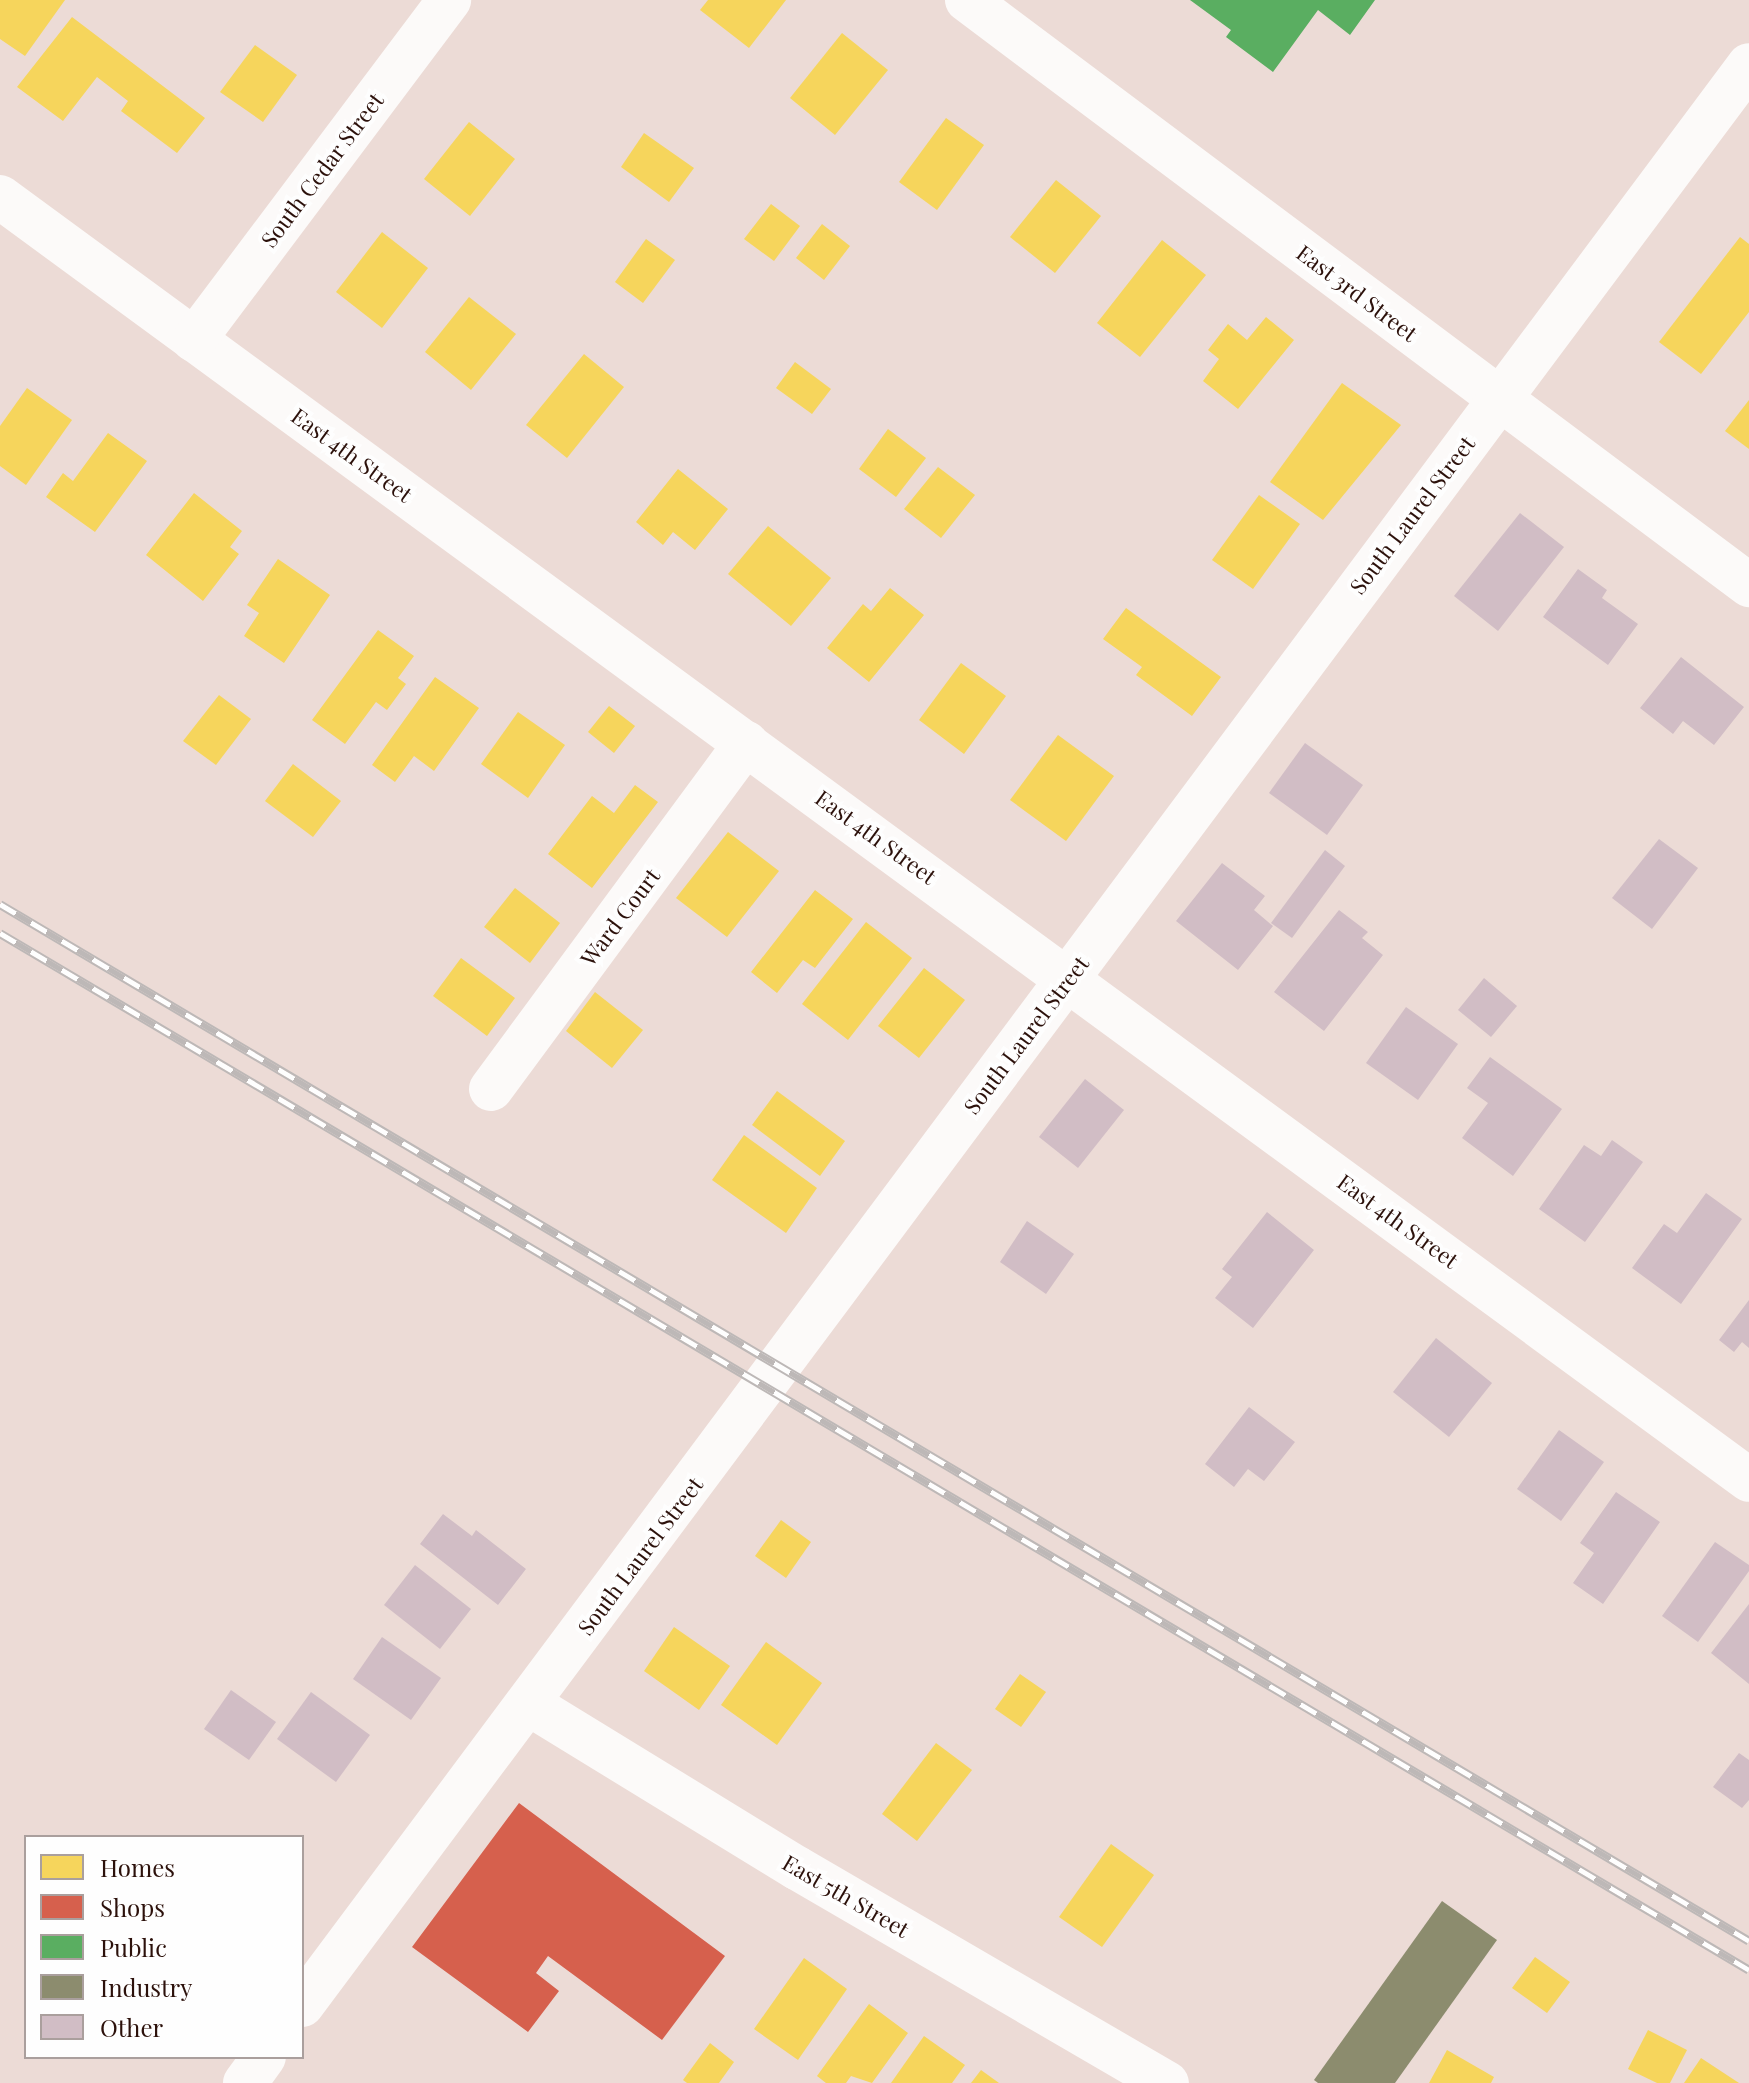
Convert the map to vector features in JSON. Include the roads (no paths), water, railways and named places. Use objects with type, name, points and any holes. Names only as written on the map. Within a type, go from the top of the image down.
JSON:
[{"type":"street","name":"South Cedar Street","points":[[194,340],[449,0]]},
{"type":"street","name":"East 3rd Street","points":[[967,0],[1749,585]]},
{"type":"street","name":"South Laurel Street","points":[[304,2002],[1749,65]]},
{"type":"street","name":"East 4th Street","points":[[0,197],[1069,978],[1749,1480]]},
{"type":"street","name":"Ward Court","points":[[491,1089],[746,743]]},
{"type":"street","name":"East 5th Street","points":[[529,1704],[797,1868],[1167,2083]]},
{"type":"street","points":[[245,2083],[263,2059]]},
{"type":"railway","points":[[0,904],[1749,1941]]},
{"type":"railway","points":[[0,933],[1749,1970]]}]
